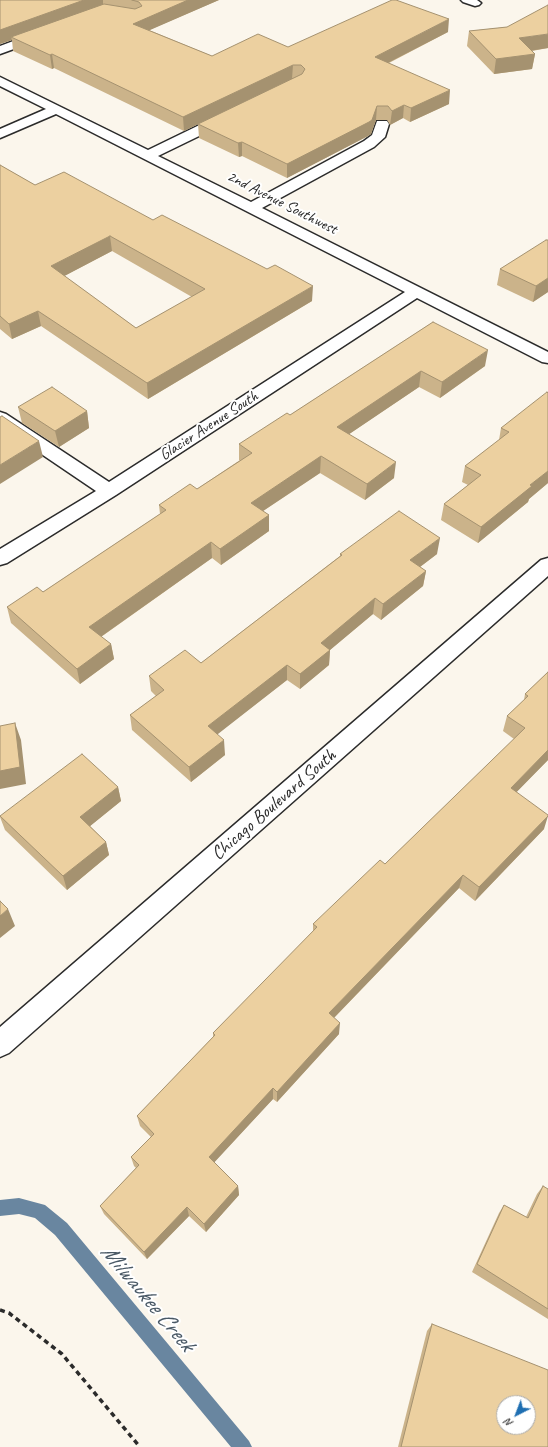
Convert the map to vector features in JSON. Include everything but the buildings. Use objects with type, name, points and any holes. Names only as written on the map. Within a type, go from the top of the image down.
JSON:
[{"type":"street","points":[[0,50],[52,31]]},
{"type":"street","name":"2nd Avenue Southwest","points":[[0,82],[548,358]]},
{"type":"street","points":[[22,107],[35,99]]},
{"type":"street","points":[[0,134],[55,110]]},
{"type":"street","points":[[148,156],[233,114]]},
{"type":"street","points":[[251,208],[369,144],[378,137],[382,124]]},
{"type":"street","name":"Glacier Avenue South","points":[[0,558],[108,491],[417,291]]},
{"type":"street","points":[[0,418],[108,491]]},
{"type":"street","name":"Chicago Boulevard South","points":[[0,1044],[548,565]]},
{"type":"path","points":[[0,1310],[9,1313],[62,1354],[140,1447]]},
{"type":"waterway","name":"Milwaukee Creek","points":[[0,1208],[19,1206],[39,1211],[61,1229],[243,1447]]}]
